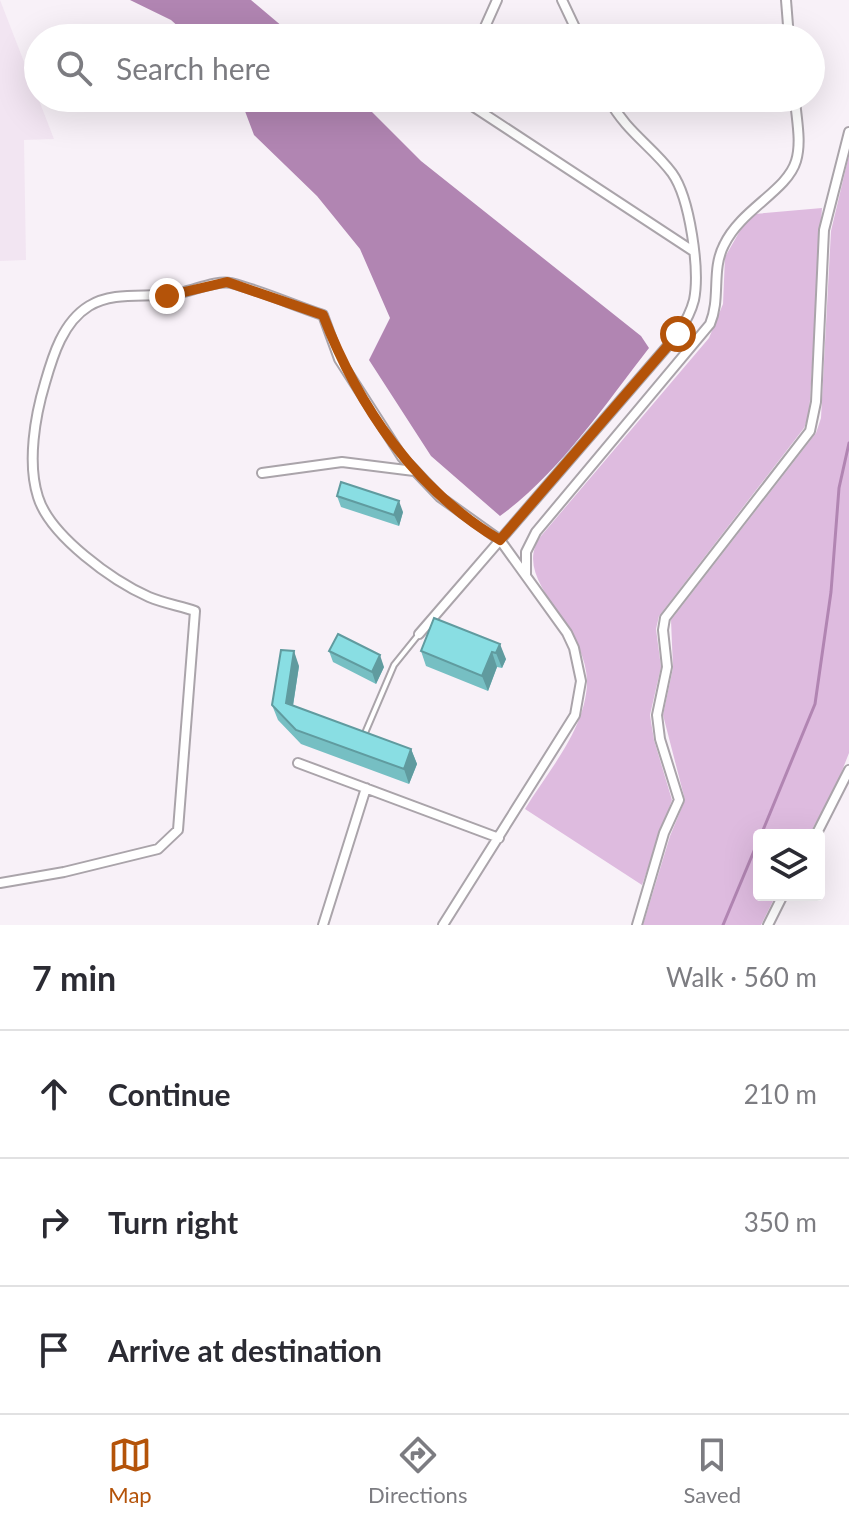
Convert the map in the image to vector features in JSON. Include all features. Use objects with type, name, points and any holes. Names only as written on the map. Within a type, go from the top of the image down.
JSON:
[{"type":"street","points":[[486,24],[497,0]]},
{"type":"street","points":[[562,0],[573,24]]},
{"type":"street","points":[[786,0],[788,24]]},
{"type":"street","points":[[481,112],[693,251]]},
{"type":"street","points":[[419,634],[678,334],[694,300],[693,251],[679,186],[666,167],[628,129],[617,112]]},
{"type":"street","points":[[527,577],[526,552],[536,532],[710,324],[717,303],[719,255],[725,242],[740,218],[785,181],[796,160],[795,112]]},
{"type":"street","points":[[637,925],[664,833],[679,800],[657,715],[667,667],[663,630],[665,618],[810,431],[816,402],[824,230],[849,132]]},
{"type":"street","points":[[0,883],[64,872],[158,849],[173,838],[180,821],[195,611],[148,596],[98,567],[46,514],[35,485],[35,441],[44,385],[66,329],[74,317],[113,296],[167,296],[227,282],[323,315],[339,359],[414,471],[454,509],[500,540],[574,648],[579,664],[579,698],[567,730],[443,925]]},
{"type":"street","points":[[262,473],[342,462],[414,471]]},
{"type":"street","points":[[298,763],[499,838]]},
{"type":"street","points":[[819,829],[849,770]]},
{"type":"street","points":[[323,925],[366,788]]},
{"type":"street","points":[[768,925],[780,901]]},
{"type":"lane","points":[[365,733],[394,665],[419,634]]},
{"type":"shaded area","points":[[0,0],[24,62],[24,112],[44,112],[54,139],[24,140],[26,260],[0,261]]},
{"type":"shaded area","points":[[130,0],[251,0],[279,24],[175,24]]},
{"type":"shaded area","points":[[245,112],[372,112],[421,161],[641,336],[649,348],[561,459],[500,516],[431,456],[369,360],[390,318],[360,249],[317,196],[254,135]]},
{"type":"shaded area","points":[[849,155],[849,753],[836,786],[812,829],[753,829],[753,901],[773,901],[761,925],[643,925],[670,836],[685,800],[663,715],[673,668],[671,620],[816,433],[821,418],[831,231]]},
{"type":"shaded area","points":[[822,208],[809,415],[804,428],[659,616],[656,629],[661,667],[650,715],[672,800],[642,885],[525,809],[573,734],[585,701],[587,684],[584,662],[576,642],[542,587],[535,570],[534,553],[541,536],[709,338],[723,304],[725,257],[745,222],[755,214]]},
{"type":"building","points":[[341,482],[399,501],[394,515],[337,496]]},
{"type":"building","points":[[434,618],[500,644],[496,653],[492,652],[482,676],[421,651]]},
{"type":"building","points":[[338,634],[380,655],[372,672],[329,651]]},
{"type":"building","points":[[281,650],[294,651],[286,703],[411,749],[404,769],[296,730],[272,705]]},
{"type":"waterway","points":[[763,829],[815,704],[831,592],[839,488],[849,443]]},
{"type":"waterway","points":[[723,925],[753,853]]},
{"type":"route","points":[[167,296],[227,282],[323,315],[339,359],[402,457],[440,497],[500,540],[678,334]]}]
